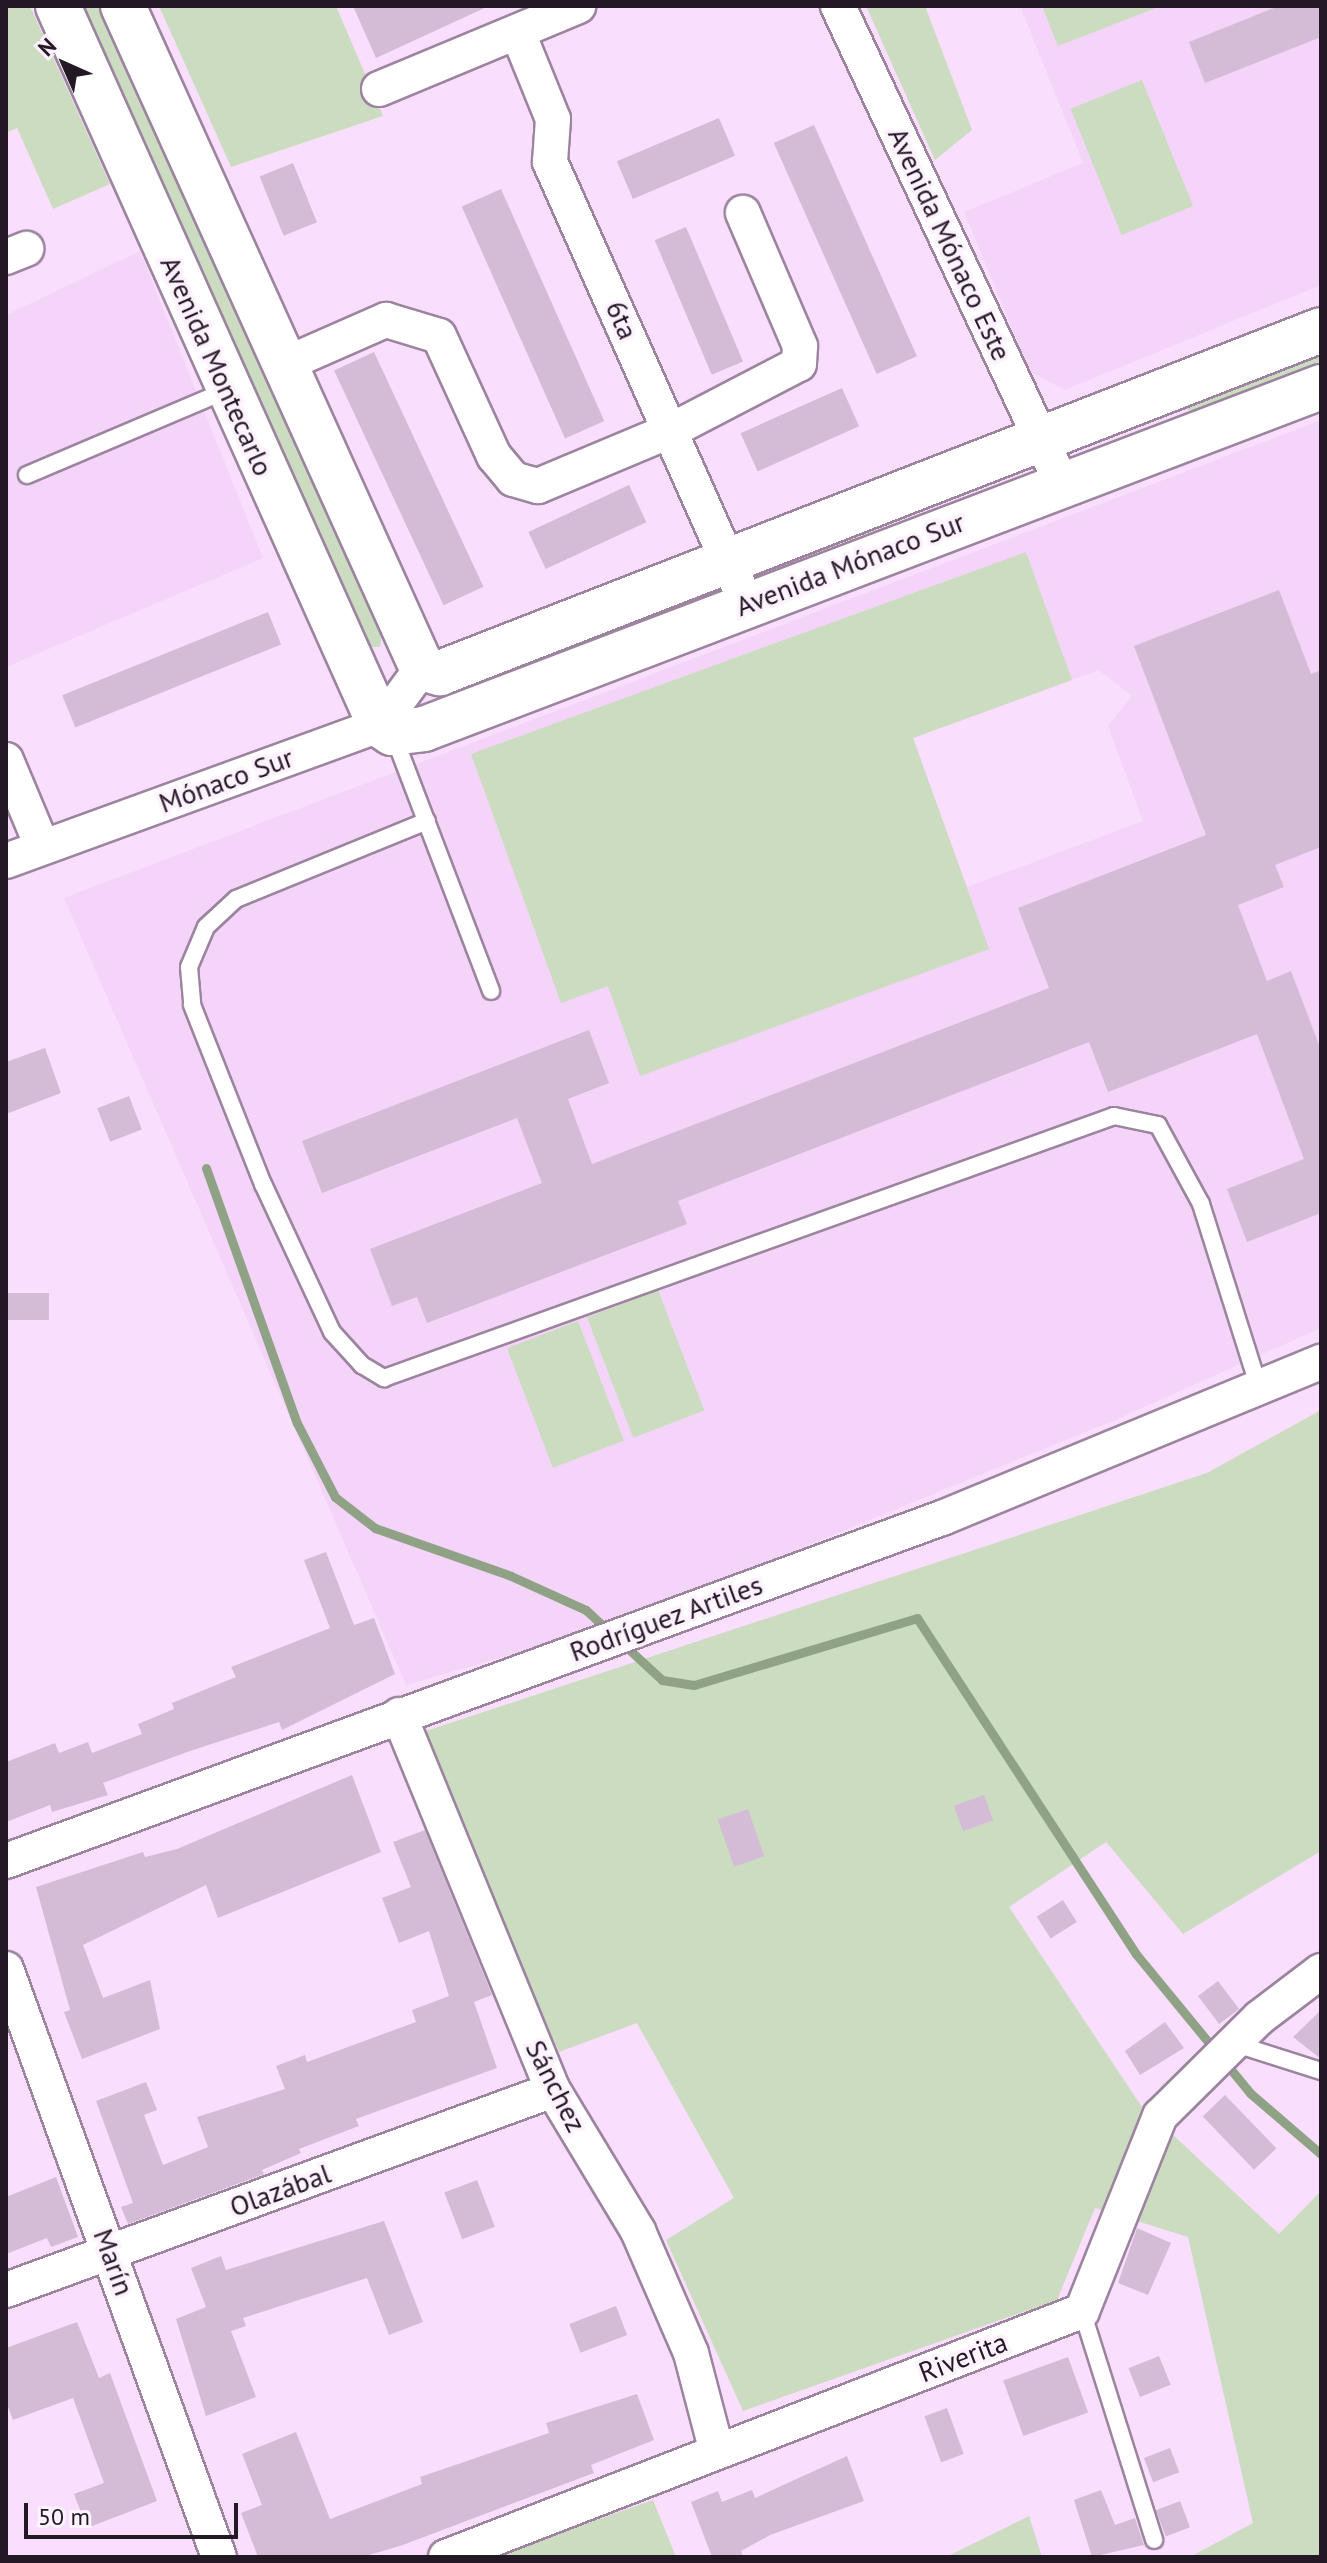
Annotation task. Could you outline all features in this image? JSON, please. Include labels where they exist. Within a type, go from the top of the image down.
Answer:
[{"type":"main road","name":"Avenida Montecarlo","points":[[58,6],[227,390],[386,729]]},
{"type":"main road","points":[[123,6],[281,366],[422,668]]},
{"type":"main road","name":"Avenida Mónaco Sur","points":[[422,668],[440,673],[1040,435],[1321,330]]},
{"type":"main road","name":"Avenida Mónaco Sur","points":[[386,729],[424,729],[1061,482],[1321,387]]},
{"type":"street","points":[[379,89],[578,6]]},
{"type":"street","name":"Avenida Mónaco Este","points":[[838,6],[1061,482]]},
{"type":"street","name":"6ta","points":[[518,33],[553,119],[550,162],[747,604]]},
{"type":"street","points":[[281,366],[386,320],[439,336],[494,456],[513,479],[538,486],[672,430],[799,364],[800,346],[743,213]]},
{"type":"street","points":[[386,729],[422,668]]},
{"type":"street","name":"Mónaco Sur","points":[[6,861],[386,729]]},
{"type":"street","points":[[6,760],[42,846]]},
{"type":"street","name":"Rodríguez Artiles","points":[[6,1861],[942,1518],[1321,1362]]},
{"type":"street","name":"Sánchez","points":[[399,1715],[553,2090],[638,2231],[691,2353],[717,2452]]},
{"type":"street","name":"Marín","points":[[6,1969],[219,2557]]},
{"type":"street","points":[[1082,2311],[1160,2116],[1233,2043],[1321,1971]]},
{"type":"street","name":"Olazábal","points":[[6,2290],[553,2090]]},
{"type":"street","name":"Riverita","points":[[446,2557],[1082,2311]]},
{"type":"lane","points":[[27,475],[227,390]]},
{"type":"lane","points":[[386,729],[427,821],[491,991]]},
{"type":"lane","points":[[427,821],[236,899],[206,927],[189,967],[192,1005],[263,1184],[332,1332],[362,1365],[384,1378],[1114,1116],[1158,1125],[1201,1204],[1259,1388]]},
{"type":"lane","points":[[1233,2043],[1321,2071]]},
{"type":"lane","points":[[1082,2311],[1154,2540]]},
{"type":"shaded area","points":[[1020,6],[1321,6],[1321,285],[1065,390],[1030,372],[964,212],[1083,163]]},
{"type":"shaded area","points":[[140,251],[263,558],[6,667],[6,315]]},
{"type":"shaded area","points":[[1321,420],[1321,1328],[1115,1420],[604,1628],[406,1685],[64,898]],"holes":[[[1099,670],[1132,696],[1108,726],[1143,821],[967,887],[913,738]]]},
{"type":"green space","points":[[6,6],[30,6],[110,184],[53,209],[17,128],[6,133]]},
{"type":"green space","points":[[82,6],[101,6],[382,634],[380,647],[366,647]]},
{"type":"green space","points":[[159,6],[336,6],[383,116],[231,167]]},
{"type":"green space","points":[[866,6],[925,6],[972,130],[935,160]]},
{"type":"green space","points":[[1042,6],[1161,6],[1058,46]]},
{"type":"green space","points":[[1142,80],[1193,206],[1122,235],[1071,109]]},
{"type":"green space","points":[[1321,348],[1321,367],[1196,413],[1183,408],[1188,399]]},
{"type":"green space","points":[[1026,552],[1072,680],[913,738],[989,949],[640,1076],[608,986],[561,1003],[471,754]]},
{"type":"green space","points":[[658,1290],[704,1410],[633,1438],[587,1317]]},
{"type":"green space","points":[[578,1321],[624,1440],[553,1468],[507,1348]]},
{"type":"green space","points":[[1321,1410],[1321,1851],[1183,1934],[1106,1842],[1009,1907],[1140,2104],[1279,2234],[1321,2191],[1321,2557],[1190,2557],[1253,2523],[1188,2237],[1095,2208],[1057,2300],[743,2411],[666,2240],[734,2198],[637,2023],[559,2052],[414,1735],[1207,1473]]},
{"type":"green space","points":[[653,2500],[676,2557],[491,2557]]},
{"type":"green space","points":[[1029,2516],[1042,2557],[946,2557]]},
{"type":"building","points":[[353,6],[489,6],[376,58]]},
{"type":"building","points":[[1279,6],[1321,6],[1321,37],[1205,83],[1189,42]]},
{"type":"building","points":[[719,118],[735,156],[633,199],[617,161]]},
{"type":"building","points":[[814,125],[917,356],[877,374],[774,143]]},
{"type":"building","points":[[293,163],[317,222],[284,236],[260,176]]},
{"type":"building","points":[[501,189],[604,421],[565,439],[462,206]]},
{"type":"building","points":[[686,227],[743,361],[712,375],[655,240]]},
{"type":"building","points":[[374,352],[483,587],[444,605],[334,371]]},
{"type":"building","points":[[842,388],[859,426],[758,472],[741,433]]},
{"type":"building","points":[[629,485],[646,522],[546,569],[528,532]]},
{"type":"building","points":[[1279,590],[1311,674],[1321,670],[1321,847],[1275,865],[1284,887],[1238,905],[1267,981],[1291,971],[1321,1050],[1321,1213],[1247,1242],[1227,1189],[1304,1159],[1257,1034],[1108,1092],[1089,1042],[678,1201],[687,1224],[427,1323],[417,1297],[392,1306],[370,1249],[542,1183],[517,1118],[322,1193],[302,1141],[589,1030],[609,1083],[568,1099],[592,1164],[1049,988],[1018,908],[1206,835],[1134,646]]},
{"type":"building","points":[[268,612],[281,644],[75,728],[62,695]]},
{"type":"building","points":[[45,1048],[61,1093],[6,1114],[6,1062]]},
{"type":"building","points":[[129,1096],[142,1130],[110,1142],[97,1108]]},
{"type":"building","points":[[6,1293],[49,1293],[49,1320],[6,1320]]},
{"type":"building","points":[[326,1552],[354,1625],[374,1618],[395,1674],[282,1730],[279,1722],[190,1751],[103,1783],[108,1795],[52,1812],[50,1805],[6,1822],[6,1762],[55,1743],[59,1753],[88,1742],[92,1753],[142,1734],[138,1724],[174,1709],[172,1703],[236,1677],[231,1667],[330,1628],[304,1560]]},
{"type":"building","points":[[352,1775],[381,1852],[218,1918],[206,1885],[83,1945],[103,1998],[150,1980],[160,2029],[82,2059],[64,2012],[70,2010],[36,1887],[143,1852],[145,1857],[177,1849]]},
{"type":"building","points":[[984,1795],[993,1820],[963,1831],[954,1806]]},
{"type":"building","points":[[748,1809],[764,1856],[734,1867],[718,1819]]},
{"type":"building","points":[[425,1830],[492,1995],[474,2002],[497,2068],[356,2119],[359,2126],[299,2149],[301,2153],[262,2170],[264,2174],[128,2224],[121,2207],[133,2203],[96,2101],[146,2082],[157,2110],[144,2115],[163,2165],[208,2147],[197,2117],[285,2089],[276,2066],[305,2055],[307,2062],[416,2022],[412,2010],[449,1996],[429,1931],[399,1943],[382,1898],[411,1887],[393,1842]]},
{"type":"building","points":[[1063,1900],[1077,1922],[1050,1938],[1037,1916]]},
{"type":"building","points":[[1218,1981],[1239,2009],[1219,2024],[1198,1996]]},
{"type":"building","points":[[1321,2010],[1321,2059],[1293,2037]]},
{"type":"building","points":[[1165,2022],[1184,2048],[1140,2075],[1125,2051]]},
{"type":"building","points":[[1225,2095],[1276,2148],[1254,2170],[1203,2117]]},
{"type":"building","points":[[56,2177],[78,2237],[51,2247],[47,2238],[6,2254],[6,2197]]},
{"type":"building","points":[[477,2180],[495,2227],[462,2239],[444,2193]]},
{"type":"building","points":[[384,2221],[423,2322],[389,2335],[367,2278],[243,2318],[246,2326],[231,2331],[256,2397],[206,2416],[176,2319],[206,2307],[191,2268],[221,2256],[226,2270]]},
{"type":"building","points":[[1137,2228],[1171,2243],[1148,2295],[1118,2283]]},
{"type":"building","points":[[616,2306],[627,2335],[580,2353],[569,2324]]},
{"type":"building","points":[[77,2322],[99,2378],[110,2373],[157,2501],[87,2528],[74,2494],[104,2483],[73,2398],[13,2420],[6,2402],[6,2348]]},
{"type":"building","points":[[1159,2356],[1171,2385],[1140,2397],[1128,2368]]},
{"type":"building","points":[[1068,2357],[1088,2412],[1023,2436],[1003,2381]]},
{"type":"building","points":[[637,2394],[654,2440],[591,2465],[594,2473],[400,2546],[362,2557],[258,2557],[241,2513],[262,2505],[242,2454],[296,2432],[330,2519],[422,2484],[420,2477],[549,2433],[546,2423]]},
{"type":"building","points":[[947,2408],[964,2454],[941,2462],[924,2416]]},
{"type":"building","points":[[1170,2448],[1179,2472],[1153,2482],[1144,2458]]},
{"type":"building","points":[[847,2456],[864,2501],[770,2535],[741,2551],[743,2557],[712,2557],[691,2502],[718,2491],[722,2502],[752,2490],[755,2498]]},
{"type":"building","points":[[1101,2490],[1115,2525],[1135,2518],[1144,2545],[1092,2557],[1074,2500]]},
{"type":"building","points":[[1180,2501],[1190,2527],[1166,2536],[1156,2510]]},
{"type":"waterway","points":[[206,1168],[297,1423],[335,1497],[375,1528],[511,1576],[586,1610],[610,1632]]},
{"type":"waterway","points":[[621,1642],[662,1680],[694,1685],[917,1618],[1136,1954],[1250,2093],[1321,2154]]}]
